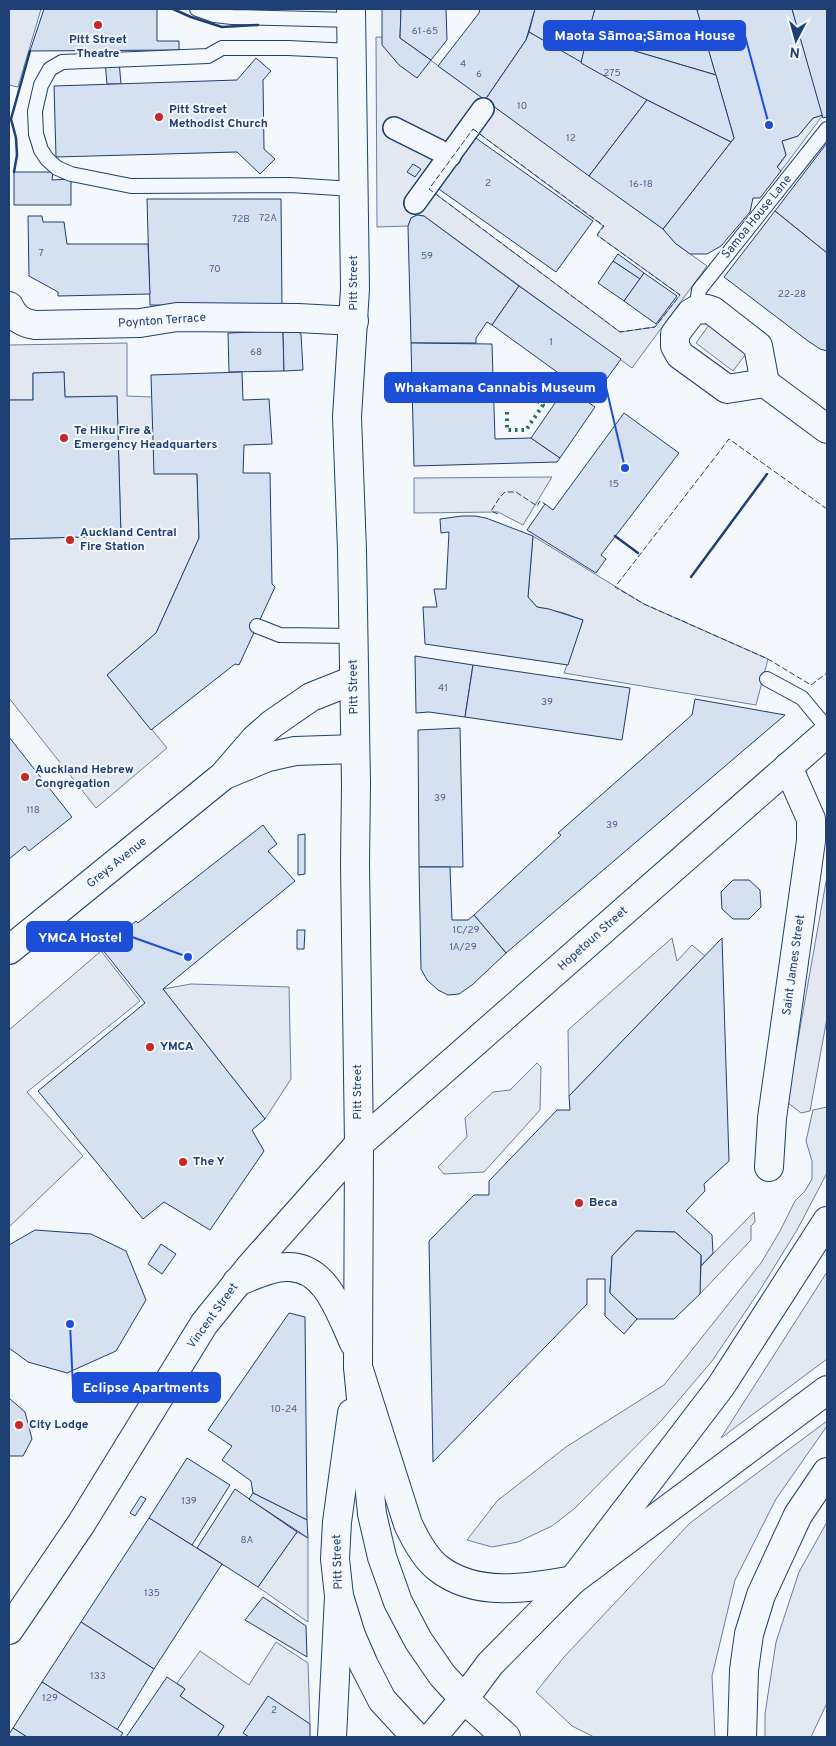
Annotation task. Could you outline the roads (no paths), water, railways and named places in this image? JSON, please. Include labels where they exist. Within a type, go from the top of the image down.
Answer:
[{"type":"main road","name":"Pitt Street","points":[[351,14],[354,321],[347,418],[355,749],[358,1359],[372,1514],[382,1558],[398,1602],[418,1640],[442,1675],[464,1699],[506,1737]]},
{"type":"main road","name":"Poynton Terrace","points":[[9,306],[17,318],[25,323],[35,325],[140,323],[177,318],[292,318],[354,321]]},
{"type":"main road","points":[[765,383],[758,346],[712,311],[707,309],[696,310],[690,313],[675,334],[675,346],[680,355],[727,389],[765,383],[823,418]]},
{"type":"main road","name":"Greys Avenue","points":[[9,950],[223,776],[255,739],[292,709],[311,697],[354,680]]},
{"type":"main road","name":"Hopetoun Street","points":[[358,1144],[827,734]]},
{"type":"main road","name":"Greys Avenue","points":[[223,776],[268,757],[295,751],[355,749]]},
{"type":"main road","name":"Saint James Street","points":[[770,1167],[772,1118],[811,841],[811,819],[788,767]]},
{"type":"main road","name":"Vincent Street","points":[[9,1630],[90,1508],[204,1324],[237,1282],[358,1144]]},
{"type":"main road","points":[[432,1737],[490,1664],[573,1580],[721,1386],[827,1220]]},
{"type":"main road","points":[[237,1282],[280,1268],[291,1267],[306,1269],[318,1278],[331,1294],[358,1359],[408,1524],[416,1540],[438,1568],[461,1581],[481,1587],[537,1587],[573,1580],[827,1390]]},
{"type":"main road","name":"Pitt Street","points":[[358,1359],[337,1522],[335,1559],[339,1596],[351,1635],[364,1666],[382,1700],[416,1737]]},
{"type":"main road","points":[[742,1737],[744,1670],[749,1634],[761,1595],[798,1515],[827,1472]]},
{"type":"main road","points":[[332,1737],[339,1596]]},
{"type":"street","points":[[415,203],[483,110]]},
{"type":"street","points":[[394,128],[450,156]]},
{"type":"lane","points":[[197,9],[214,15],[232,17],[351,14]]},
{"type":"lane","points":[[352,52],[288,48],[222,48],[208,56],[62,62],[50,69],[41,85],[35,111],[36,134],[41,150],[57,168],[71,174],[131,186],[290,185],[353,189]]},
{"type":"lane","name":"Samoa House Lane","points":[[696,310],[699,290],[827,129]]},
{"type":"lane","points":[[257,626],[286,636],[353,636]]},
{"type":"lane","points":[[767,679],[802,698],[827,728]]},
{"type":"place","name":"Pitt Street Theatre","points":[[98,25]]},
{"type":"place","name":"Pitt Street Methodist Church","points":[[159,117]]},
{"type":"place","name":"Maota Sāmoa;Sāmoa House","points":[[769,125]]},
{"type":"place","name":"Te Hiku Fire & Emergency Headquarters","points":[[64,438]]},
{"type":"place","name":"Whakamana Cannabis Museum","points":[[625,468]]},
{"type":"place","name":"Auckland Central Fire Station","points":[[70,540]]},
{"type":"place","name":"Auckland Hebrew Congregation","points":[[25,777]]},
{"type":"place","name":"YMCA Hostel","points":[[188,957]]},
{"type":"place","name":"YMCA","points":[[150,1047]]},
{"type":"place","name":"The Y","points":[[183,1162]]},
{"type":"place","name":"Beca","points":[[579,1203]]},
{"type":"place","name":"Eclipse Apartments","points":[[70,1324]]},
{"type":"place","name":"City Lodge","points":[[19,1425]]}]
